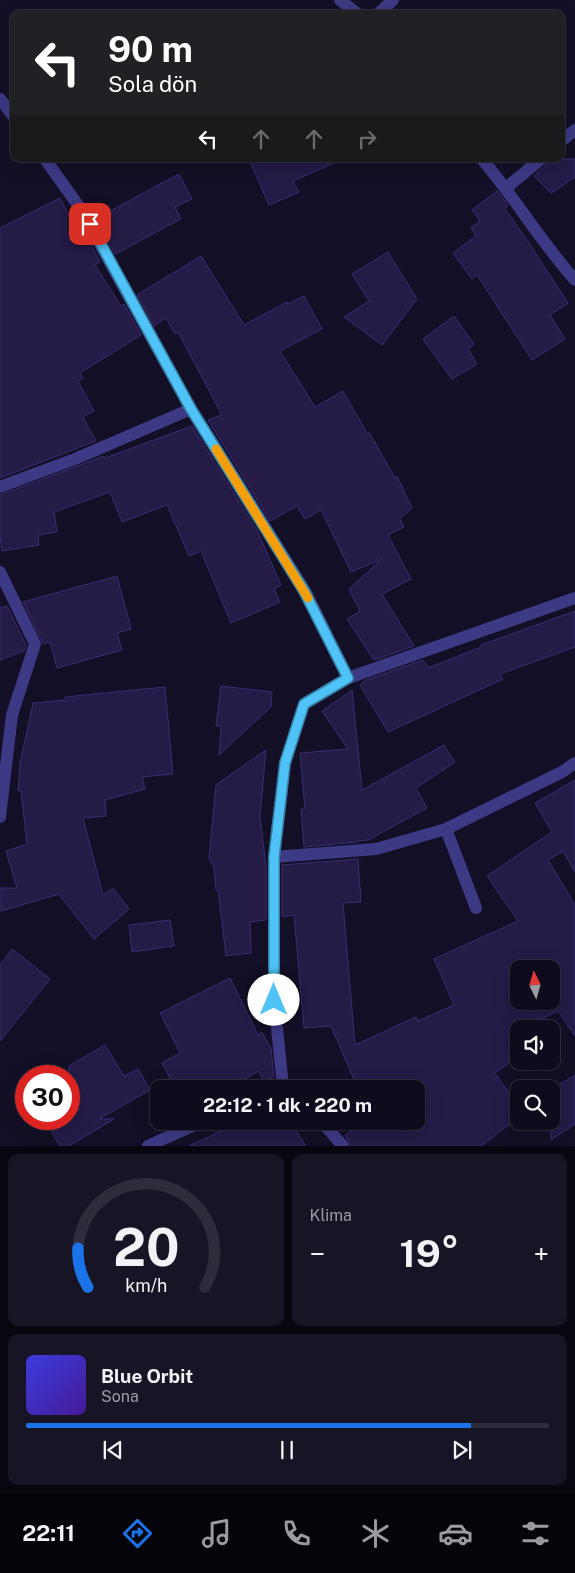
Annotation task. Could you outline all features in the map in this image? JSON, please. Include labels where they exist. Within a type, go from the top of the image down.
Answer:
[{"type":"street","points":[[340,0],[353,10]]},
{"type":"street","points":[[382,10],[393,0]]},
{"type":"street","points":[[0,99],[10,112]]},
{"type":"street","points":[[565,138],[575,130]]},
{"type":"street","points":[[47,162],[80,208],[191,409],[304,591],[348,678]]},
{"type":"street","points":[[485,162],[506,187],[532,226],[575,280]]},
{"type":"street","points":[[506,187],[536,162]]},
{"type":"street","points":[[0,487],[76,459],[191,409]]},
{"type":"street","points":[[0,572],[36,644],[6,716],[0,817]]},
{"type":"street","points":[[281,1080],[274,1000],[274,857],[285,763],[304,704],[348,678],[575,598]]},
{"type":"street","points":[[274,857],[376,849],[446,829],[562,772],[575,763]]},
{"type":"street","points":[[446,829],[476,908]]},
{"type":"street","points":[[148,1146],[183,1130]]},
{"type":"street","points":[[329,1130],[343,1146]]},
{"type":"building","points":[[565,159],[575,159],[575,177],[551,193],[534,176],[548,162],[565,162]]},
{"type":"building","points":[[250,162],[336,162],[293,181],[299,192],[269,205]]},
{"type":"building","points":[[179,174],[192,199],[175,207],[181,219],[115,254],[95,219]]},
{"type":"building","points":[[497,191],[508,205],[505,209],[568,303],[550,315],[565,339],[532,360],[477,275],[472,279],[453,253],[476,236],[471,228],[480,221],[472,210]]},
{"type":"building","points":[[60,198],[76,229],[81,226],[100,262],[95,265],[121,306],[124,304],[141,335],[80,373],[83,378],[78,381],[94,411],[83,417],[96,441],[0,478],[0,228]]},
{"type":"building","points":[[388,252],[417,299],[382,345],[344,317],[369,301],[352,274]]},
{"type":"building","points":[[201,256],[244,325],[287,302],[288,304],[304,296],[322,329],[280,351],[315,407],[343,391],[395,478],[397,476],[412,508],[400,519],[404,527],[388,535],[411,579],[382,594],[414,646],[374,660],[347,619],[360,611],[349,589],[382,559],[351,572],[321,510],[305,519],[297,506],[270,521],[208,420],[222,415],[178,332],[175,334],[166,318],[154,326],[137,295]]},
{"type":"building","points":[[454,316],[474,344],[468,349],[477,364],[452,379],[423,339]]},
{"type":"building","points":[[192,426],[257,530],[281,585],[274,589],[280,602],[231,623],[201,551],[189,556],[167,505],[122,522],[110,492],[54,512],[57,532],[38,535],[39,545],[2,551],[0,495],[104,456],[105,458]]},
{"type":"building","points":[[117,576],[131,629],[117,633],[122,650],[57,668],[50,642],[43,644],[23,602]]},
{"type":"building","points":[[7,606],[26,645],[24,651],[0,660],[0,608]]},
{"type":"building","points":[[575,611],[575,647],[500,674],[503,679],[388,732],[360,685],[366,680],[423,660],[428,668],[481,647],[481,645]]},
{"type":"building","points":[[221,686],[272,692],[271,707],[219,755],[221,726],[216,726]]},
{"type":"building","points":[[165,687],[173,774],[142,777],[145,789],[105,800],[106,816],[83,818],[103,895],[113,888],[129,909],[94,939],[59,894],[1,911],[1,888],[17,888],[6,851],[27,844],[21,791],[18,791],[20,763],[33,703],[66,700],[65,697]]},
{"type":"building","points":[[352,690],[362,790],[444,745],[455,762],[416,788],[427,808],[368,840],[304,847],[301,809],[305,809],[300,753],[348,749],[322,711]]},
{"type":"building","points":[[266,750],[260,817],[266,866],[266,920],[250,922],[251,953],[226,956],[218,890],[216,890],[214,868],[209,858],[216,785]]},
{"type":"building","points":[[575,780],[575,872],[563,851],[548,860],[575,905],[575,1036],[558,1011],[538,1020],[510,1020],[510,1062],[495,1073],[510,1094],[510,1124],[481,1146],[351,1146],[345,1135],[353,1130],[425,1130],[425,1080],[354,1080],[331,1026],[304,1028],[294,915],[282,917],[282,865],[358,859],[361,902],[343,903],[355,1045],[416,1017],[418,1021],[454,1005],[434,959],[518,921],[487,876],[552,832],[535,803]]},
{"type":"building","points":[[170,920],[174,946],[132,952],[129,925]]},
{"type":"building","points":[[12,949],[50,979],[0,1041],[0,965]]},
{"type":"building","points":[[230,978],[258,1035],[262,1032],[271,1049],[274,1077],[263,1080],[259,1071],[243,1080],[171,1080],[162,1063],[180,1053],[160,1013]]},
{"type":"building","points":[[105,1045],[124,1076],[138,1069],[150,1090],[99,1119],[114,1119],[69,1146],[60,1146],[51,1130],[80,1130],[80,1065],[71,1065]]},
{"type":"building","points":[[575,1075],[575,1124],[551,1140],[551,1130],[560,1130],[560,1084]]},
{"type":"building","points":[[223,1130],[295,1130],[306,1146],[189,1146]]},
{"type":"slow traffic","points":[[216,449],[308,598]]},
{"type":"route","points":[[90,224],[191,409],[304,591],[348,678],[304,704],[285,763],[274,857],[274,1000]]}]
